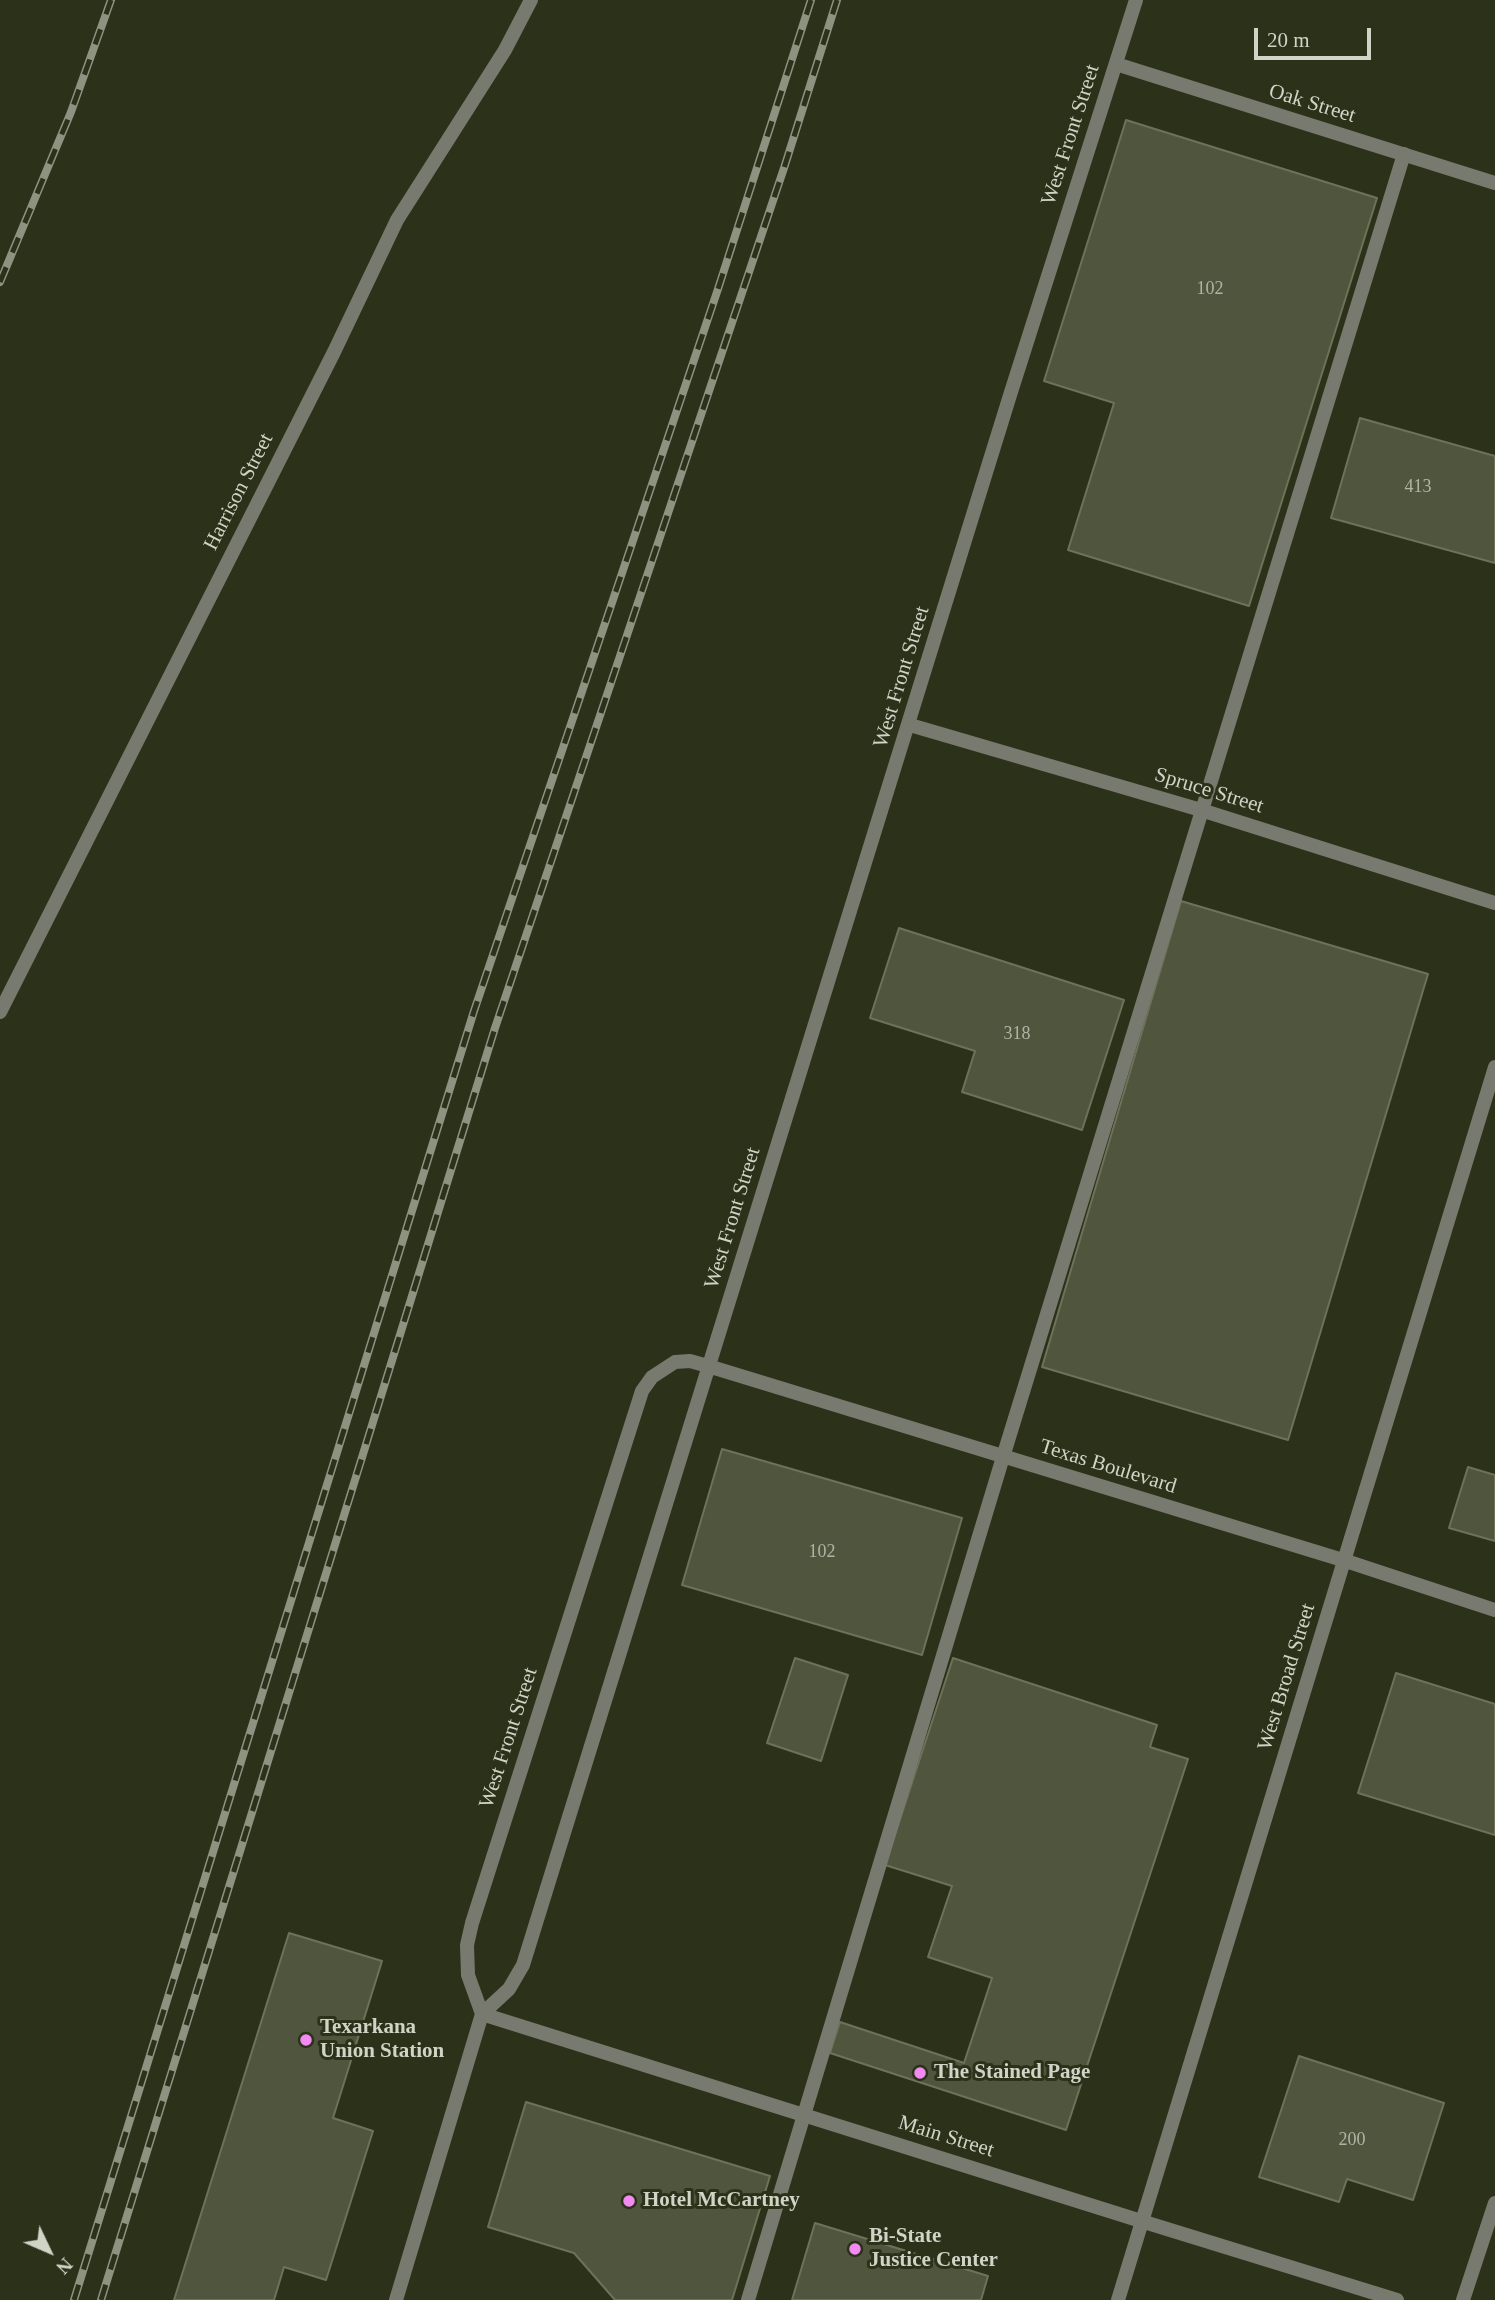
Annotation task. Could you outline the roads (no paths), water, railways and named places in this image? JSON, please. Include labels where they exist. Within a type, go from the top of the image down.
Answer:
[{"type":"street","name":"Harrison Street","points":[[0,1012],[334,352],[397,220],[505,50],[531,0]]},
{"type":"street","name":"West Front Street","points":[[708,1366],[690,1361],[676,1362],[652,1377],[642,1391],[472,1923],[467,1945],[468,1975],[482,2014],[509,1989],[523,1965],[1011,393],[1136,0]]},
{"type":"street","name":"Oak Street","points":[[1116,64],[1495,183]]},
{"type":"street","points":[[748,2300],[1003,1457],[1404,154]]},
{"type":"street","name":"Spruce Street","points":[[910,725],[1201,810],[1495,904]]},
{"type":"street","name":"West Broad Street","points":[[1118,2300],[1495,1067]]},
{"type":"street","name":"Texas Boulevard","points":[[708,1366],[1346,1561],[1495,1610]]},
{"type":"street","points":[[396,2300],[482,2014]]},
{"type":"street","name":"Main Street","points":[[482,2014],[1397,2300]]},
{"type":"street","points":[[1463,2300],[1495,2203]]},
{"type":"railway","points":[[0,282],[71,112],[111,0]]},
{"type":"railway","points":[[74,2300],[474,1011],[718,289],[811,0]]},
{"type":"railway","points":[[101,2300],[495,1028],[785,165],[837,0]]},
{"type":"place","name":"Texarkana Union Station","points":[[306,2040]]},
{"type":"place","name":"The Stained Page","points":[[920,2073]]},
{"type":"place","name":"Hotel McCartney","points":[[629,2201]]},
{"type":"place","name":"Bi-State Justice Center","points":[[855,2249]]}]
